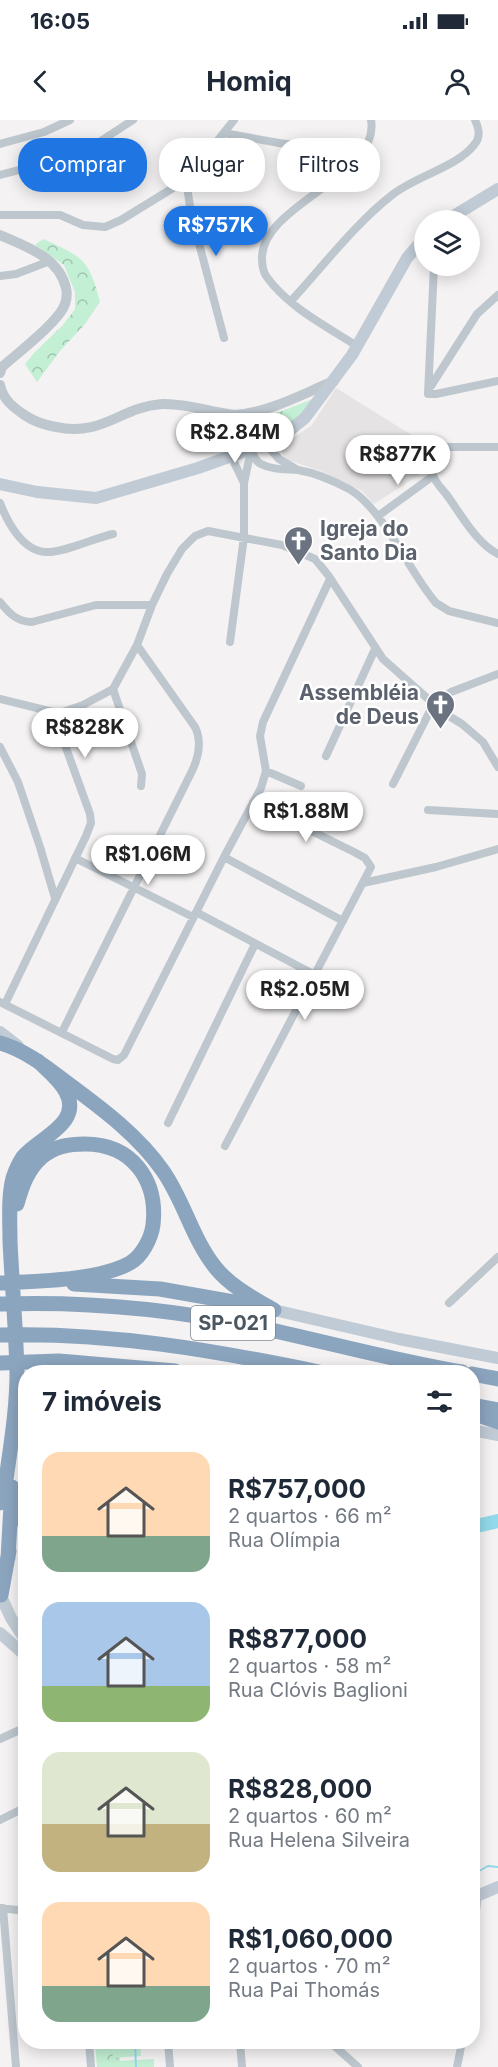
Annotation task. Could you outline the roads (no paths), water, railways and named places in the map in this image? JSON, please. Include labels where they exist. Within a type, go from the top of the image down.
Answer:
[{"type":"highway","points":[[0,1043],[38,1061],[105,1111],[150,1154],[164,1172],[215,1268],[242,1292],[273,1310]]},
{"type":"highway","points":[[8,1558],[17,1373],[10,1233],[12,1186],[22,1158],[56,1131],[68,1115],[66,1091],[38,1061]]},
{"type":"highway","points":[[10,1233],[23,1184],[31,1169],[55,1148],[74,1144],[99,1144],[113,1148],[132,1160],[149,1183],[154,1209],[152,1231],[146,1246],[132,1262],[112,1272],[91,1276],[23,1282]]},
{"type":"highway","points":[[0,1282],[160,1289],[273,1310]]},
{"type":"highway","name":"SP-021","points":[[0,1305],[30,1303],[93,1305],[172,1312],[251,1326],[430,1365]]},
{"type":"highway","name":"SP-021","points":[[0,1335],[36,1334],[144,1341],[282,1365]]},
{"type":"highway","points":[[0,1362],[59,1361],[102,1365]]},
{"type":"highway","points":[[480,1376],[498,1379]]},
{"type":"highway","points":[[480,1407],[498,1410]]},
{"type":"highway","points":[[0,1503],[4,1495],[16,1412]]},
{"type":"highway","points":[[480,1416],[498,1422]]},
{"type":"highway","points":[[0,1596],[18,1516]]},
{"type":"main road","points":[[463,210],[498,189]]},
{"type":"main road","points":[[0,484],[37,492],[96,498],[198,468],[252,449],[290,430],[305,418],[334,380],[357,346],[407,258],[414,250]]},
{"type":"main road","points":[[0,1032],[38,1061]]},
{"type":"main road","points":[[273,1310],[399,1339],[498,1358]]},
{"type":"main road","points":[[480,1432],[498,1435]]},
{"type":"main road","points":[[0,1596],[18,1629]]},
{"type":"main road","points":[[0,1633],[18,1649]]},
{"type":"main road","points":[[480,1894],[498,1887]]},
{"type":"street","points":[[0,144],[44,132],[70,120]]},
{"type":"street","points":[[0,175],[74,156],[133,120]]},
{"type":"street","points":[[220,138],[234,120]]},
{"type":"street","points":[[369,138],[372,129],[371,120]]},
{"type":"street","points":[[291,301],[367,218],[392,195],[412,181],[465,154],[476,143],[479,136],[475,120]]},
{"type":"street","points":[[224,133],[277,143]]},
{"type":"street","points":[[0,215],[60,215],[83,225],[105,227],[122,220],[167,192]]},
{"type":"street","points":[[188,192],[191,213],[224,338]]},
{"type":"street","points":[[316,192],[276,224],[265,241],[262,265],[265,274],[291,301],[357,346]]},
{"type":"street","points":[[0,235],[36,251],[50,261],[59,271],[68,297],[59,315],[2,367],[0,373]]},
{"type":"street","points":[[0,276],[16,274],[50,261]]},
{"type":"street","points":[[429,391],[434,276]]},
{"type":"street","points":[[429,391],[464,331],[477,314],[497,296]]},
{"type":"street","points":[[0,385],[7,401],[30,419],[79,430],[97,427],[133,411],[161,404],[234,415],[246,414],[261,411],[334,380]]},
{"type":"street","points":[[429,391],[436,394],[498,381]]},
{"type":"street","points":[[265,443],[279,459],[300,470],[329,479],[365,501],[378,516],[436,603],[449,610],[498,623]]},
{"type":"street","points":[[498,447],[440,447],[431,454],[433,476],[481,540],[490,550],[498,554]]},
{"type":"street","points":[[252,449],[255,459],[260,464],[270,468],[300,470]]},
{"type":"street","points":[[230,642],[244,537],[244,483],[252,449]]},
{"type":"street","points":[[231,456],[244,483]]},
{"type":"street","points":[[378,516],[433,476]]},
{"type":"street","points":[[0,503],[17,535],[32,548],[45,552],[113,534]]},
{"type":"street","points":[[0,699],[53,712],[63,712],[83,705],[113,689],[137,645],[167,574],[182,549],[195,536],[208,531],[282,545],[305,554],[321,565],[383,659],[483,742],[498,767]]},
{"type":"street","points":[[53,712],[90,814],[91,823],[2,1003],[113,1059],[121,1058],[129,1047],[194,914],[261,788],[266,771],[260,736],[263,722],[330,579]]},
{"type":"street","points":[[0,602],[10,614],[23,622],[32,622],[96,605],[152,605]]},
{"type":"street","points":[[62,1032],[196,762],[199,734],[188,715],[137,645]]},
{"type":"street","points":[[326,756],[375,649]]},
{"type":"street","points":[[364,670],[383,659]]},
{"type":"street","points":[[393,784],[434,703],[451,692],[498,674]]},
{"type":"street","points":[[113,689],[142,774],[141,786]]},
{"type":"street","points":[[0,747],[21,789],[55,898]]},
{"type":"street","points":[[266,771],[301,786]]},
{"type":"street","points":[[225,1146],[371,867],[365,858],[253,802]]},
{"type":"street","points":[[428,810],[498,814]]},
{"type":"street","points":[[363,883],[436,867],[498,849]]},
{"type":"street","points":[[224,856],[343,921]]},
{"type":"street","points":[[75,858],[194,914],[315,975]]},
{"type":"street","points":[[168,1123],[255,944]]},
{"type":"street","points":[[449,1303],[498,1257]]},
{"type":"street","points":[[0,1739],[18,1731]]},
{"type":"street","points":[[0,1820],[18,1811]]},
{"type":"street","points":[[16,2067],[4,1978],[1,1908],[18,1910]]},
{"type":"street","points":[[89,2049],[90,2067]]},
{"type":"street","points":[[169,2049],[170,2067]]},
{"type":"street","points":[[241,2049],[242,2064],[248,2067]]},
{"type":"street","points":[[338,2049],[358,2067]]},
{"type":"street","points":[[457,2067],[461,2049]]},
{"type":"waterway","points":[[480,1525],[498,1521]]},
{"type":"waterway","points":[[480,1870],[488,1866],[498,1867]]},
{"type":"waterway","points":[[135,2049],[136,2067]]},
{"type":"place","name":"Igreja do Santo Dia","points":[[299,566]]},
{"type":"place","name":"Assembléia de Deus","points":[[440,730]]}]
